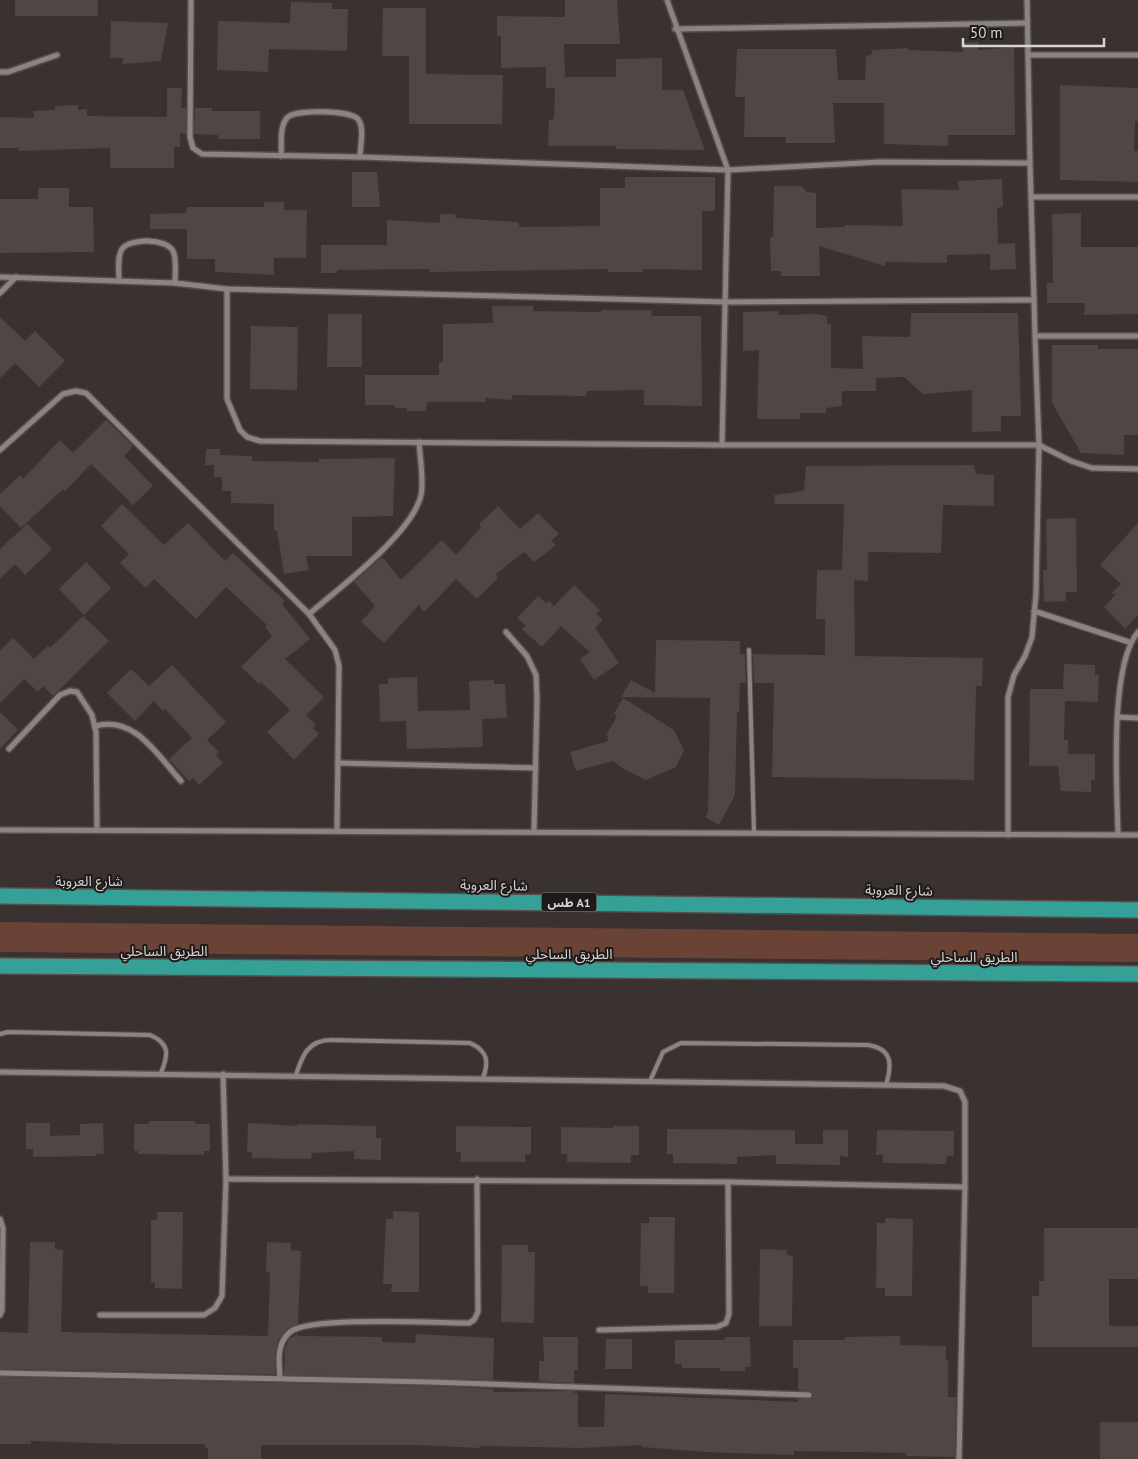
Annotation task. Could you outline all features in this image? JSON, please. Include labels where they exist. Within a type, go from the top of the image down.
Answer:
[{"type":"highway","name":"شارع العروبة","points":[[0,896],[1138,910]]},
{"type":"highway","name":"الطريق الساحلي","points":[[0,966],[1138,974]]},
{"type":"street","points":[[191,0],[190,137],[193,148],[202,154],[360,157],[728,170],[880,162],[1030,163]]},
{"type":"street","points":[[667,0],[675,28],[728,170],[722,445]]},
{"type":"street","points":[[1008,835],[1008,697],[1014,675],[1025,656],[1032,637],[1039,444],[1027,0]]},
{"type":"street","points":[[675,28],[1027,23]]},
{"type":"street","points":[[0,72],[8,72],[56,55]]},
{"type":"street","points":[[1029,55],[1138,55]]},
{"type":"street","points":[[281,156],[282,125],[288,116],[298,112],[347,113],[357,118],[361,125],[360,157]]},
{"type":"street","points":[[1032,197],[1138,198]]},
{"type":"street","points":[[119,281],[120,255],[124,247],[132,243],[161,243],[169,246],[174,254],[175,283]]},
{"type":"street","points":[[0,277],[175,283],[227,290],[726,302],[1034,300]]},
{"type":"street","points":[[0,293],[16,277]]},
{"type":"street","points":[[227,290],[227,399],[240,430],[247,437],[260,441],[722,445],[1039,444],[1071,461],[1092,468],[1138,469]]},
{"type":"street","points":[[1035,336],[1138,336]]},
{"type":"street","points":[[0,450],[63,394],[76,390],[86,393],[309,614],[335,650],[339,666],[337,831]]},
{"type":"street","points":[[309,614],[389,544],[411,517],[421,495],[419,442]]},
{"type":"street","points":[[1034,612],[1129,642]]},
{"type":"street","points":[[506,632],[527,656],[536,675],[534,832]]},
{"type":"street","points":[[1118,834],[1117,717],[1129,642],[1138,632]]},
{"type":"street","points":[[8,749],[60,695],[70,691],[77,692],[92,715],[95,726],[98,749],[97,830]]},
{"type":"street","points":[[1117,717],[1138,718]]},
{"type":"street","points":[[95,726],[114,724],[135,731],[181,781]]},
{"type":"street","points":[[339,763],[536,768]]},
{"type":"street","points":[[0,830],[1138,835]]},
{"type":"street","points":[[0,1072],[944,1086],[960,1092],[965,1102],[965,1187],[959,1459]]},
{"type":"street","points":[[100,1315],[204,1315],[215,1308],[222,1296],[224,1282],[226,1179],[223,1074]]},
{"type":"street","points":[[226,1179],[728,1182],[965,1187]]},
{"type":"street","points":[[280,1378],[278,1354],[282,1341],[291,1331],[302,1326],[357,1323],[469,1323],[474,1320],[478,1312],[477,1180]]},
{"type":"street","points":[[599,1330],[717,1327],[726,1323],[729,1314],[728,1182]]},
{"type":"street","points":[[0,1219],[3,1228],[2,1310],[0,1315]]},
{"type":"street","points":[[0,1373],[649,1388],[809,1395]]},
{"type":"lane","points":[[749,650],[754,833]]},
{"type":"lane","points":[[0,1034],[8,1032],[150,1035],[160,1041],[168,1056],[162,1073]]},
{"type":"lane","points":[[296,1075],[303,1053],[308,1048],[319,1041],[331,1040],[470,1043],[480,1049],[487,1059],[488,1065],[483,1078]]},
{"type":"lane","points":[[650,1082],[663,1052],[681,1043],[868,1045],[883,1051],[890,1061],[891,1067],[886,1085]]},
{"type":"shaded area","points":[[0,922],[1138,934],[1138,962],[0,952]]},
{"type":"building","points":[[15,0],[98,0],[98,16],[15,16]]},
{"type":"building","points":[[565,0],[617,0],[620,44],[564,44],[565,77],[616,77],[616,59],[662,58],[662,90],[683,90],[705,150],[616,149],[616,146],[548,146],[549,120],[554,119],[555,88],[546,88],[546,67],[501,68],[501,36],[497,36],[497,16],[565,17]]},
{"type":"building","points":[[291,2],[332,3],[332,9],[348,9],[347,51],[269,49],[268,72],[217,70],[218,21],[290,23]]},
{"type":"building","points":[[383,8],[426,8],[426,74],[503,75],[502,124],[409,124],[409,56],[382,56]]},
{"type":"building","points":[[111,21],[168,23],[161,61],[122,64],[123,58],[110,58]]},
{"type":"building","points":[[978,42],[978,50],[1014,47],[1015,135],[948,135],[948,146],[884,144],[884,103],[833,103],[835,143],[786,143],[786,137],[744,137],[745,97],[735,97],[737,49],[836,49],[838,80],[865,80],[866,57],[872,54],[872,50],[908,48],[908,50],[963,52],[963,43]]},
{"type":"building","points":[[1060,85],[1138,88],[1138,121],[1135,121],[1134,151],[1138,151],[1138,182],[1060,180]]},
{"type":"building","points":[[167,88],[182,88],[181,108],[186,108],[186,134],[180,133],[180,147],[174,147],[174,168],[110,168],[110,148],[19,151],[18,148],[0,148],[0,117],[34,118],[33,111],[55,110],[55,106],[78,105],[78,110],[87,109],[87,116],[167,117]]},
{"type":"building","points":[[195,108],[212,108],[212,111],[260,111],[260,139],[218,139],[218,135],[194,134]]},
{"type":"building","points":[[352,172],[377,172],[380,207],[352,207]]},
{"type":"building","points":[[625,177],[715,177],[715,211],[702,211],[702,270],[643,269],[643,272],[608,272],[608,269],[430,272],[430,269],[337,270],[337,273],[321,273],[321,245],[387,245],[387,220],[440,223],[440,214],[455,214],[456,218],[518,222],[520,227],[600,226],[600,188],[625,188]]},
{"type":"building","points":[[1002,179],[1003,207],[997,208],[998,244],[1015,243],[1016,269],[990,270],[990,254],[947,255],[947,263],[885,262],[885,266],[819,246],[820,276],[781,276],[781,271],[771,271],[770,237],[773,237],[774,186],[801,186],[807,192],[816,193],[816,228],[845,227],[845,225],[903,226],[901,189],[959,190],[958,181]]},
{"type":"building","points":[[38,188],[69,188],[69,207],[93,207],[94,252],[0,253],[0,199],[38,199]]},
{"type":"building","points":[[264,202],[284,202],[284,210],[307,210],[306,258],[274,258],[274,275],[215,272],[215,259],[187,259],[187,229],[150,229],[150,214],[186,213],[187,207],[264,207]]},
{"type":"building","points":[[1081,213],[1081,247],[1138,247],[1138,314],[1084,315],[1085,303],[1047,303],[1047,283],[1053,283],[1052,214]]},
{"type":"building","points":[[492,306],[533,306],[533,311],[601,312],[601,310],[652,310],[651,316],[701,316],[702,406],[644,405],[644,390],[587,391],[586,396],[512,395],[512,400],[485,398],[485,402],[427,402],[426,411],[407,411],[407,408],[395,408],[395,405],[365,405],[365,375],[439,375],[439,362],[443,362],[443,324],[493,323]]},
{"type":"building","points":[[778,311],[778,315],[817,314],[827,316],[827,323],[831,324],[831,368],[863,369],[862,336],[910,337],[911,313],[1018,313],[1021,416],[1001,416],[1001,431],[972,432],[972,390],[923,394],[904,377],[876,378],[876,391],[842,391],[842,406],[826,408],[826,413],[800,413],[800,419],[757,419],[759,350],[743,351],[743,312]]},
{"type":"building","points":[[328,314],[362,314],[362,367],[327,367]]},
{"type":"building","points":[[0,317],[25,341],[35,331],[65,361],[39,387],[15,363],[0,378]]},
{"type":"building","points":[[251,326],[298,327],[297,390],[250,389]]},
{"type":"building","points":[[1052,345],[1098,345],[1098,349],[1138,349],[1138,435],[1124,435],[1124,455],[1081,453],[1052,403]]},
{"type":"building","points":[[106,420],[133,446],[124,456],[153,486],[133,505],[91,464],[65,491],[63,489],[21,528],[0,506],[0,494],[20,475],[23,479],[60,440],[73,453]]},
{"type":"building","points":[[206,449],[220,449],[220,455],[252,456],[252,461],[319,462],[319,459],[395,458],[393,516],[352,517],[352,556],[306,556],[309,570],[284,574],[277,531],[274,531],[274,504],[231,503],[231,491],[222,491],[222,477],[214,477],[214,465],[205,465]]},
{"type":"building","points":[[974,465],[976,474],[994,475],[994,506],[943,505],[941,553],[868,552],[868,581],[854,580],[855,656],[983,658],[982,686],[976,686],[974,780],[772,777],[774,683],[754,683],[753,654],[825,655],[825,619],[816,619],[817,570],[842,570],[844,504],[775,504],[774,495],[804,491],[806,466]]},
{"type":"building","points":[[122,504],[164,545],[188,523],[225,561],[233,553],[285,601],[282,604],[310,639],[285,659],[324,697],[306,715],[316,725],[313,728],[319,734],[294,760],[267,732],[290,710],[261,682],[259,684],[241,667],[272,636],[265,627],[267,625],[226,587],[196,619],[154,579],[146,588],[120,563],[129,554],[101,526]]},
{"type":"building","points":[[498,506],[520,529],[538,513],[559,534],[551,541],[556,545],[534,562],[524,552],[496,574],[498,578],[477,599],[456,579],[424,612],[419,605],[384,643],[361,622],[375,606],[354,582],[382,557],[401,580],[442,540],[456,555],[481,527],[479,524]]},
{"type":"building","points":[[1076,518],[1077,592],[1066,592],[1066,601],[1044,602],[1043,570],[1047,570],[1046,519]]},
{"type":"building","points":[[1138,523],[1138,615],[1125,629],[1104,607],[1116,594],[1111,594],[1121,584],[1100,565]]},
{"type":"building","points":[[27,524],[52,549],[25,575],[15,564],[0,579],[0,549]]},
{"type":"building","points":[[86,562],[111,588],[84,615],[59,589]]},
{"type":"building","points":[[574,585],[600,610],[596,614],[603,620],[595,628],[619,663],[594,680],[580,659],[590,652],[561,626],[542,647],[522,629],[526,626],[517,618],[538,596],[546,603],[549,601],[554,606]]},
{"type":"building","points":[[83,616],[109,641],[53,696],[43,686],[38,692],[24,679],[0,703],[0,651],[13,638],[34,659],[48,646],[50,648]]},
{"type":"building","points":[[656,640],[740,641],[740,654],[745,654],[746,683],[740,683],[739,712],[737,712],[735,795],[719,825],[705,817],[708,812],[710,698],[621,697],[631,680],[655,693]]},
{"type":"building","points":[[1064,664],[1095,665],[1095,675],[1099,675],[1098,702],[1065,701],[1064,740],[1068,740],[1068,754],[1095,754],[1095,780],[1091,780],[1091,792],[1061,791],[1058,766],[1029,766],[1030,689],[1063,689]]},
{"type":"building","points":[[172,665],[226,722],[207,740],[219,752],[216,755],[223,763],[199,785],[193,778],[189,781],[169,759],[192,738],[165,709],[163,711],[154,701],[135,721],[107,693],[131,669],[149,686]]},
{"type":"building","points":[[417,677],[418,711],[470,710],[469,681],[494,680],[494,684],[505,684],[507,718],[482,719],[483,747],[407,749],[406,721],[380,722],[379,684],[388,684],[388,678]]},
{"type":"building","points":[[623,698],[674,730],[684,750],[676,767],[646,780],[622,768],[613,761],[576,771],[570,752],[608,741],[607,734],[617,716],[614,714]]},
{"type":"building","points":[[0,712],[18,730],[0,749]]},
{"type":"building","points":[[149,1121],[195,1121],[195,1124],[210,1124],[210,1151],[204,1151],[204,1155],[138,1154],[138,1151],[134,1151],[134,1124],[149,1124]]},
{"type":"building","points":[[26,1123],[50,1123],[50,1136],[80,1135],[80,1124],[103,1123],[104,1154],[96,1154],[96,1156],[33,1157],[33,1149],[26,1149]]},
{"type":"building","points":[[248,1123],[297,1126],[297,1124],[376,1126],[376,1138],[381,1138],[381,1160],[354,1159],[354,1151],[312,1153],[311,1159],[252,1158],[252,1152],[247,1152]]},
{"type":"building","points":[[456,1126],[531,1127],[531,1154],[525,1154],[525,1162],[460,1162],[461,1152],[456,1152]]},
{"type":"building","points":[[613,1126],[639,1126],[639,1155],[631,1155],[631,1163],[567,1162],[567,1154],[561,1154],[561,1127],[613,1128]]},
{"type":"building","points":[[667,1129],[795,1130],[795,1144],[823,1144],[823,1130],[848,1130],[848,1157],[840,1156],[840,1165],[776,1164],[776,1155],[737,1157],[737,1164],[673,1163],[673,1154],[667,1154]]},
{"type":"building","points":[[877,1130],[954,1131],[954,1156],[947,1156],[946,1164],[883,1163],[883,1155],[876,1155]]},
{"type":"building","points":[[393,1211],[419,1212],[419,1292],[391,1292],[392,1284],[383,1284],[386,1219],[393,1219]]},
{"type":"building","points":[[157,1212],[183,1212],[182,1289],[155,1288],[155,1282],[151,1282],[151,1220],[157,1220]]},
{"type":"building","points":[[649,1217],[675,1217],[674,1293],[648,1293],[648,1286],[640,1286],[641,1223],[649,1223]]},
{"type":"building","points":[[885,1218],[913,1219],[912,1296],[885,1296],[885,1288],[876,1288],[877,1223],[885,1223]]},
{"type":"building","points":[[1044,1228],[1138,1228],[1138,1279],[1109,1279],[1109,1326],[1138,1326],[1138,1347],[1032,1347],[1032,1296],[1039,1296],[1039,1281],[1044,1281]]},
{"type":"building","points":[[30,1242],[55,1242],[55,1249],[63,1250],[61,1332],[268,1336],[270,1273],[266,1272],[267,1242],[291,1243],[291,1250],[301,1251],[298,1324],[287,1329],[278,1340],[275,1353],[275,1374],[0,1369],[0,1332],[28,1333]]},
{"type":"building","points":[[502,1245],[528,1245],[528,1252],[535,1252],[534,1323],[501,1322]]},
{"type":"building","points":[[760,1249],[787,1250],[787,1255],[793,1256],[792,1326],[759,1326]]},
{"type":"building","points":[[298,1334],[298,1336],[382,1337],[382,1342],[415,1343],[416,1334],[494,1338],[493,1380],[284,1375],[285,1349],[289,1339]]},
{"type":"building","points":[[900,1336],[900,1345],[946,1346],[948,1397],[956,1397],[955,1457],[906,1456],[906,1453],[794,1451],[794,1455],[705,1452],[642,1447],[642,1445],[581,1448],[480,1446],[480,1448],[417,1445],[261,1445],[261,1459],[208,1459],[208,1448],[205,1448],[205,1444],[31,1441],[31,1444],[0,1444],[0,1377],[430,1386],[493,1389],[493,1392],[574,1391],[574,1393],[578,1393],[578,1427],[604,1427],[605,1394],[798,1402],[798,1399],[811,1399],[813,1396],[812,1392],[798,1390],[798,1368],[793,1368],[793,1340],[845,1340],[845,1337]]},
{"type":"building","points":[[543,1337],[578,1337],[578,1370],[574,1370],[574,1383],[539,1381],[539,1361],[544,1361]]},
{"type":"building","points":[[725,1337],[750,1337],[751,1367],[745,1367],[745,1371],[720,1371],[720,1368],[682,1368],[682,1364],[675,1364],[675,1340],[725,1340]]},
{"type":"building","points":[[606,1339],[632,1339],[632,1369],[605,1369]]},
{"type":"building","points":[[1100,1422],[1138,1422],[1138,1459],[1100,1459]]}]
